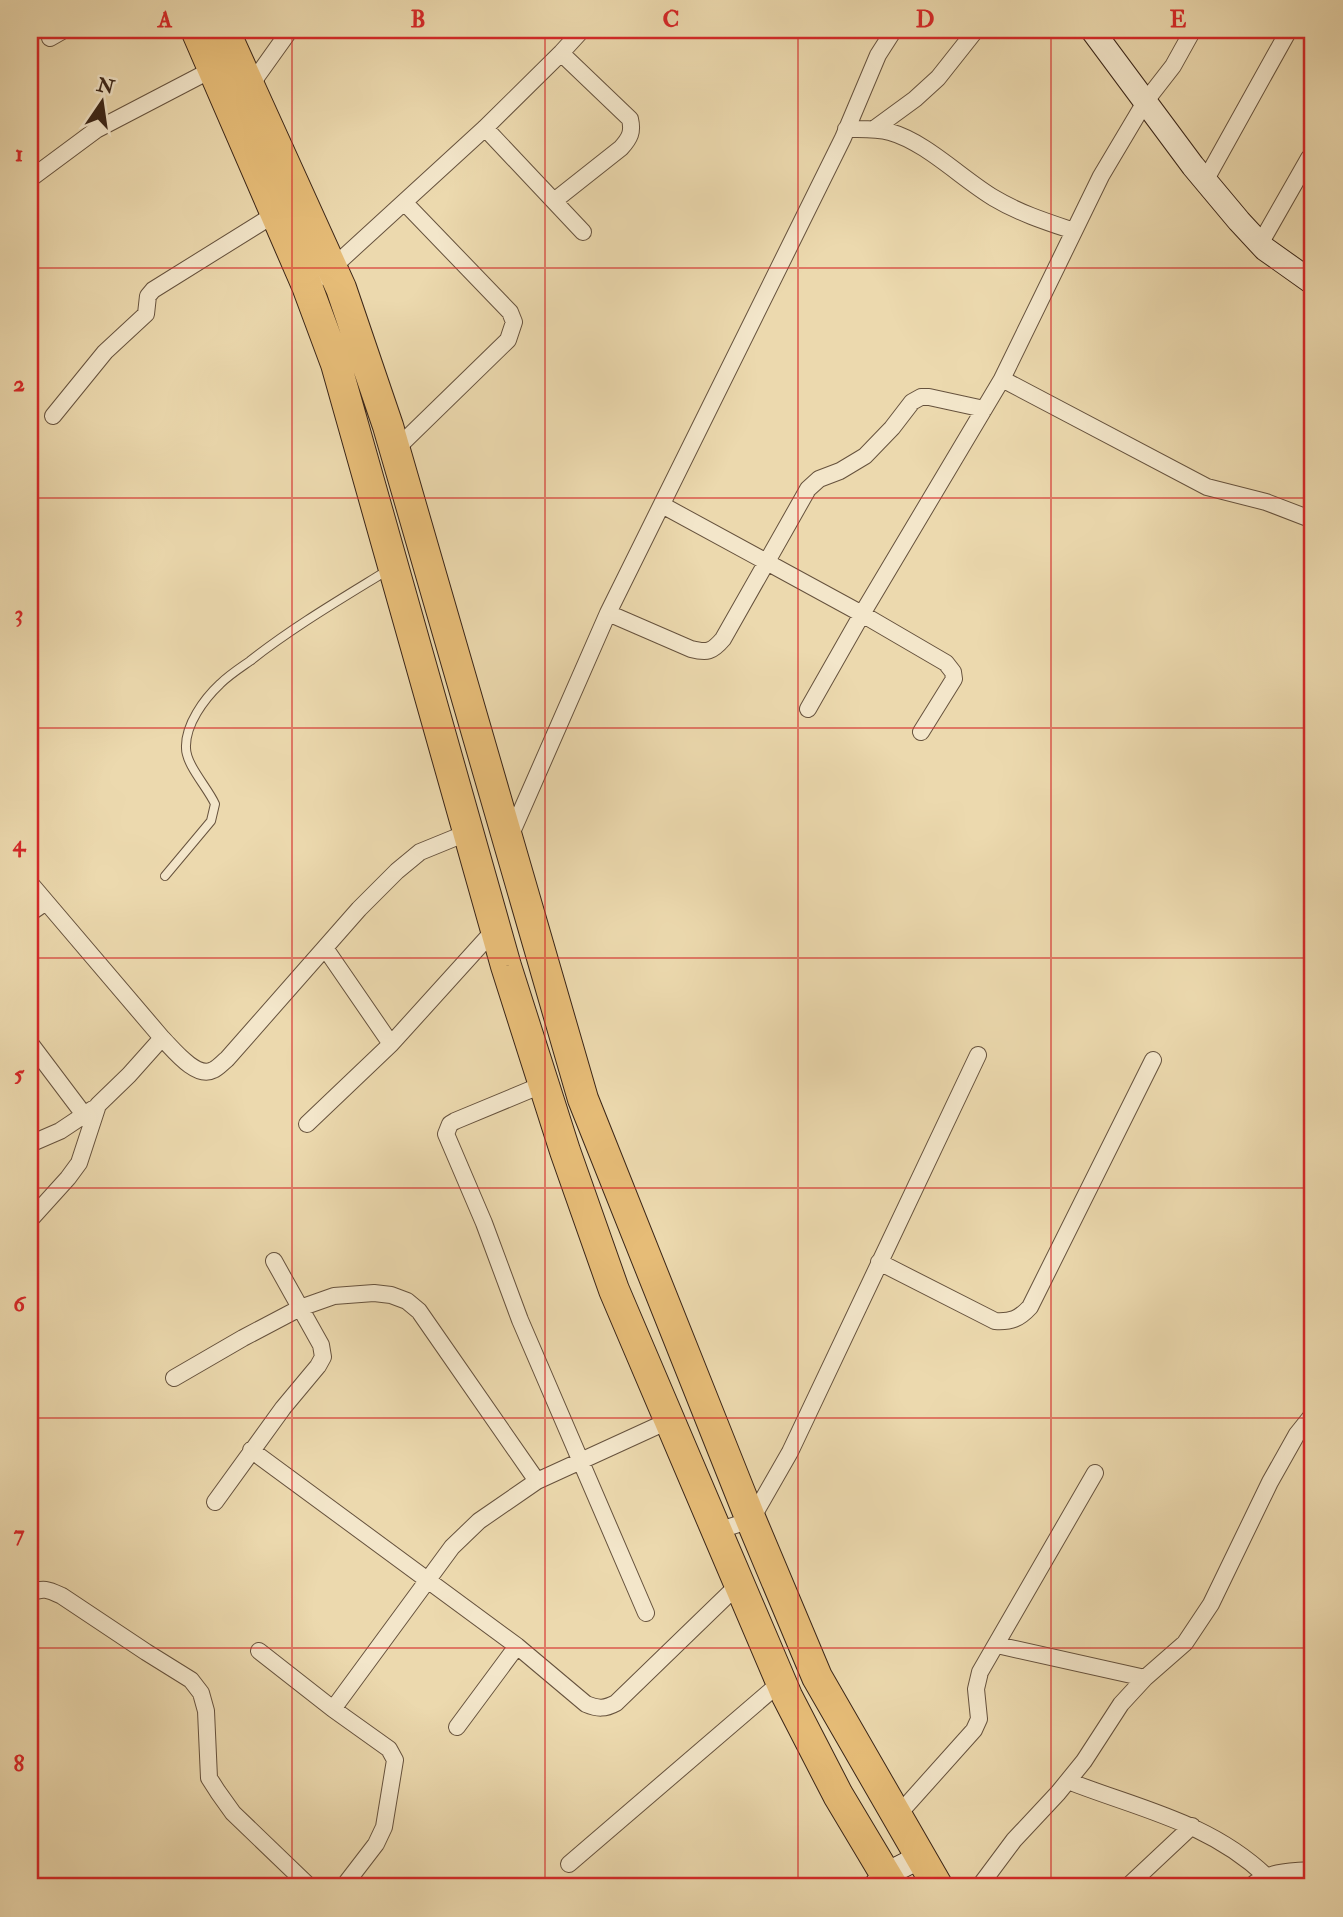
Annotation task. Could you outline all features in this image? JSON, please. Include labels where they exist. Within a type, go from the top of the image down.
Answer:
[{"type":"highway","points":[[196,30],[307,286],[336,365],[496,928],[565,1151],[614,1290],[781,1682],[884,1883]]},
{"type":"highway","points":[[224,30],[341,288],[395,450],[583,1099],[751,1520],[817,1677],[938,1887]]},
{"type":"street","points":[[250,86],[290,30]]},
{"type":"street","points":[[307,286],[332,268],[405,203],[485,128],[582,30]]},
{"type":"street","points":[[508,842],[608,613],[846,129],[878,55],[894,30]]},
{"type":"street","points":[[874,129],[938,78],[976,30]]},
{"type":"street","points":[[1092,30],[1205,181],[1265,250],[1313,283]]},
{"type":"street","points":[[808,709],[1002,379],[1101,176],[1146,102],[1173,66],[1193,30]]},
{"type":"street","points":[[1205,181],[1289,30]]},
{"type":"street","points":[[554,201],[621,148],[629,139],[632,129],[630,119],[561,53]]},
{"type":"street","points":[[30,179],[96,131],[213,69]]},
{"type":"street","points":[[485,128],[583,232]]},
{"type":"street","points":[[846,129],[891,132],[915,143],[995,199],[1074,231]]},
{"type":"street","points":[[1260,244],[1313,153]]},
{"type":"street","points":[[395,450],[508,340],[514,322],[510,312],[405,203]]},
{"type":"street","points":[[52,416],[105,352],[146,314],[148,296],[153,290],[275,214]]},
{"type":"street","points":[[1002,379],[1207,487],[1266,502],[1313,520]]},
{"type":"street","points":[[608,613],[691,649],[704,652],[716,648],[768,563],[808,489],[819,479],[840,471],[865,456],[912,402],[921,397],[984,409]]},
{"type":"street","points":[[662,505],[946,663],[953,672],[954,679],[921,732]]},
{"type":"street","points":[[30,883],[162,1038],[193,1068],[205,1072],[214,1070],[227,1059],[359,909],[397,871],[420,852],[469,832]]},
{"type":"street","points":[[30,913],[46,902]]},
{"type":"street","points":[[307,1124],[391,1044],[496,928]]},
{"type":"street","points":[[325,948],[391,1044]]},
{"type":"street","points":[[30,1144],[60,1130],[91,1110],[129,1075],[162,1038]]},
{"type":"street","points":[[30,1043],[91,1110]]},
{"type":"street","points":[[718,1531],[751,1520],[790,1452],[978,1055]]},
{"type":"street","points":[[879,1262],[995,1321],[1009,1322],[1021,1317],[1030,1307],[1153,1059]]},
{"type":"street","points":[[544,1084],[455,1121],[450,1124],[446,1134],[484,1223],[520,1320],[646,1613]]},
{"type":"street","points":[[30,1220],[79,1163],[91,1110]]},
{"type":"street","points":[[215,1502],[251,1450],[323,1357],[321,1345],[274,1261]]},
{"type":"street","points":[[174,1378],[300,1308],[334,1296],[374,1293],[391,1295],[407,1301],[419,1311],[537,1481]]},
{"type":"street","points":[[979,1887],[1014,1840],[1084,1761],[1121,1704],[1145,1678],[1185,1643],[1211,1604],[1270,1482],[1297,1434],[1313,1413]]},
{"type":"street","points":[[333,1709],[452,1547],[479,1521],[537,1481],[668,1420]]},
{"type":"street","points":[[251,1450],[517,1646],[586,1704],[596,1708],[607,1708],[616,1703],[740,1583]]},
{"type":"street","points":[[897,1816],[974,1730],[979,1719],[976,1689],[980,1672],[1095,1473]]},
{"type":"street","points":[[30,1593],[39,1589],[62,1596],[191,1680],[201,1693],[206,1712],[209,1778],[233,1813],[310,1887]]},
{"type":"street","points":[[997,1645],[1145,1678]]},
{"type":"street","points":[[457,1727],[517,1646]]},
{"type":"street","points":[[259,1650],[333,1709],[389,1749],[395,1760],[384,1827],[376,1844],[343,1887]]},
{"type":"street","points":[[569,1864],[781,1682]]},
{"type":"street","points":[[1068,1781],[1192,1826],[1232,1848],[1266,1876]]},
{"type":"street","points":[[1127,1887],[1192,1826]]},
{"type":"street","points":[[884,1883],[920,1857]]},
{"type":"street","points":[[1250,1887],[1259,1879],[1275,1873],[1313,1870]]},
{"type":"lane","points":[[165,876],[211,821],[215,804],[188,759],[186,748],[188,732],[199,710],[219,684],[272,643],[394,566]]}]
